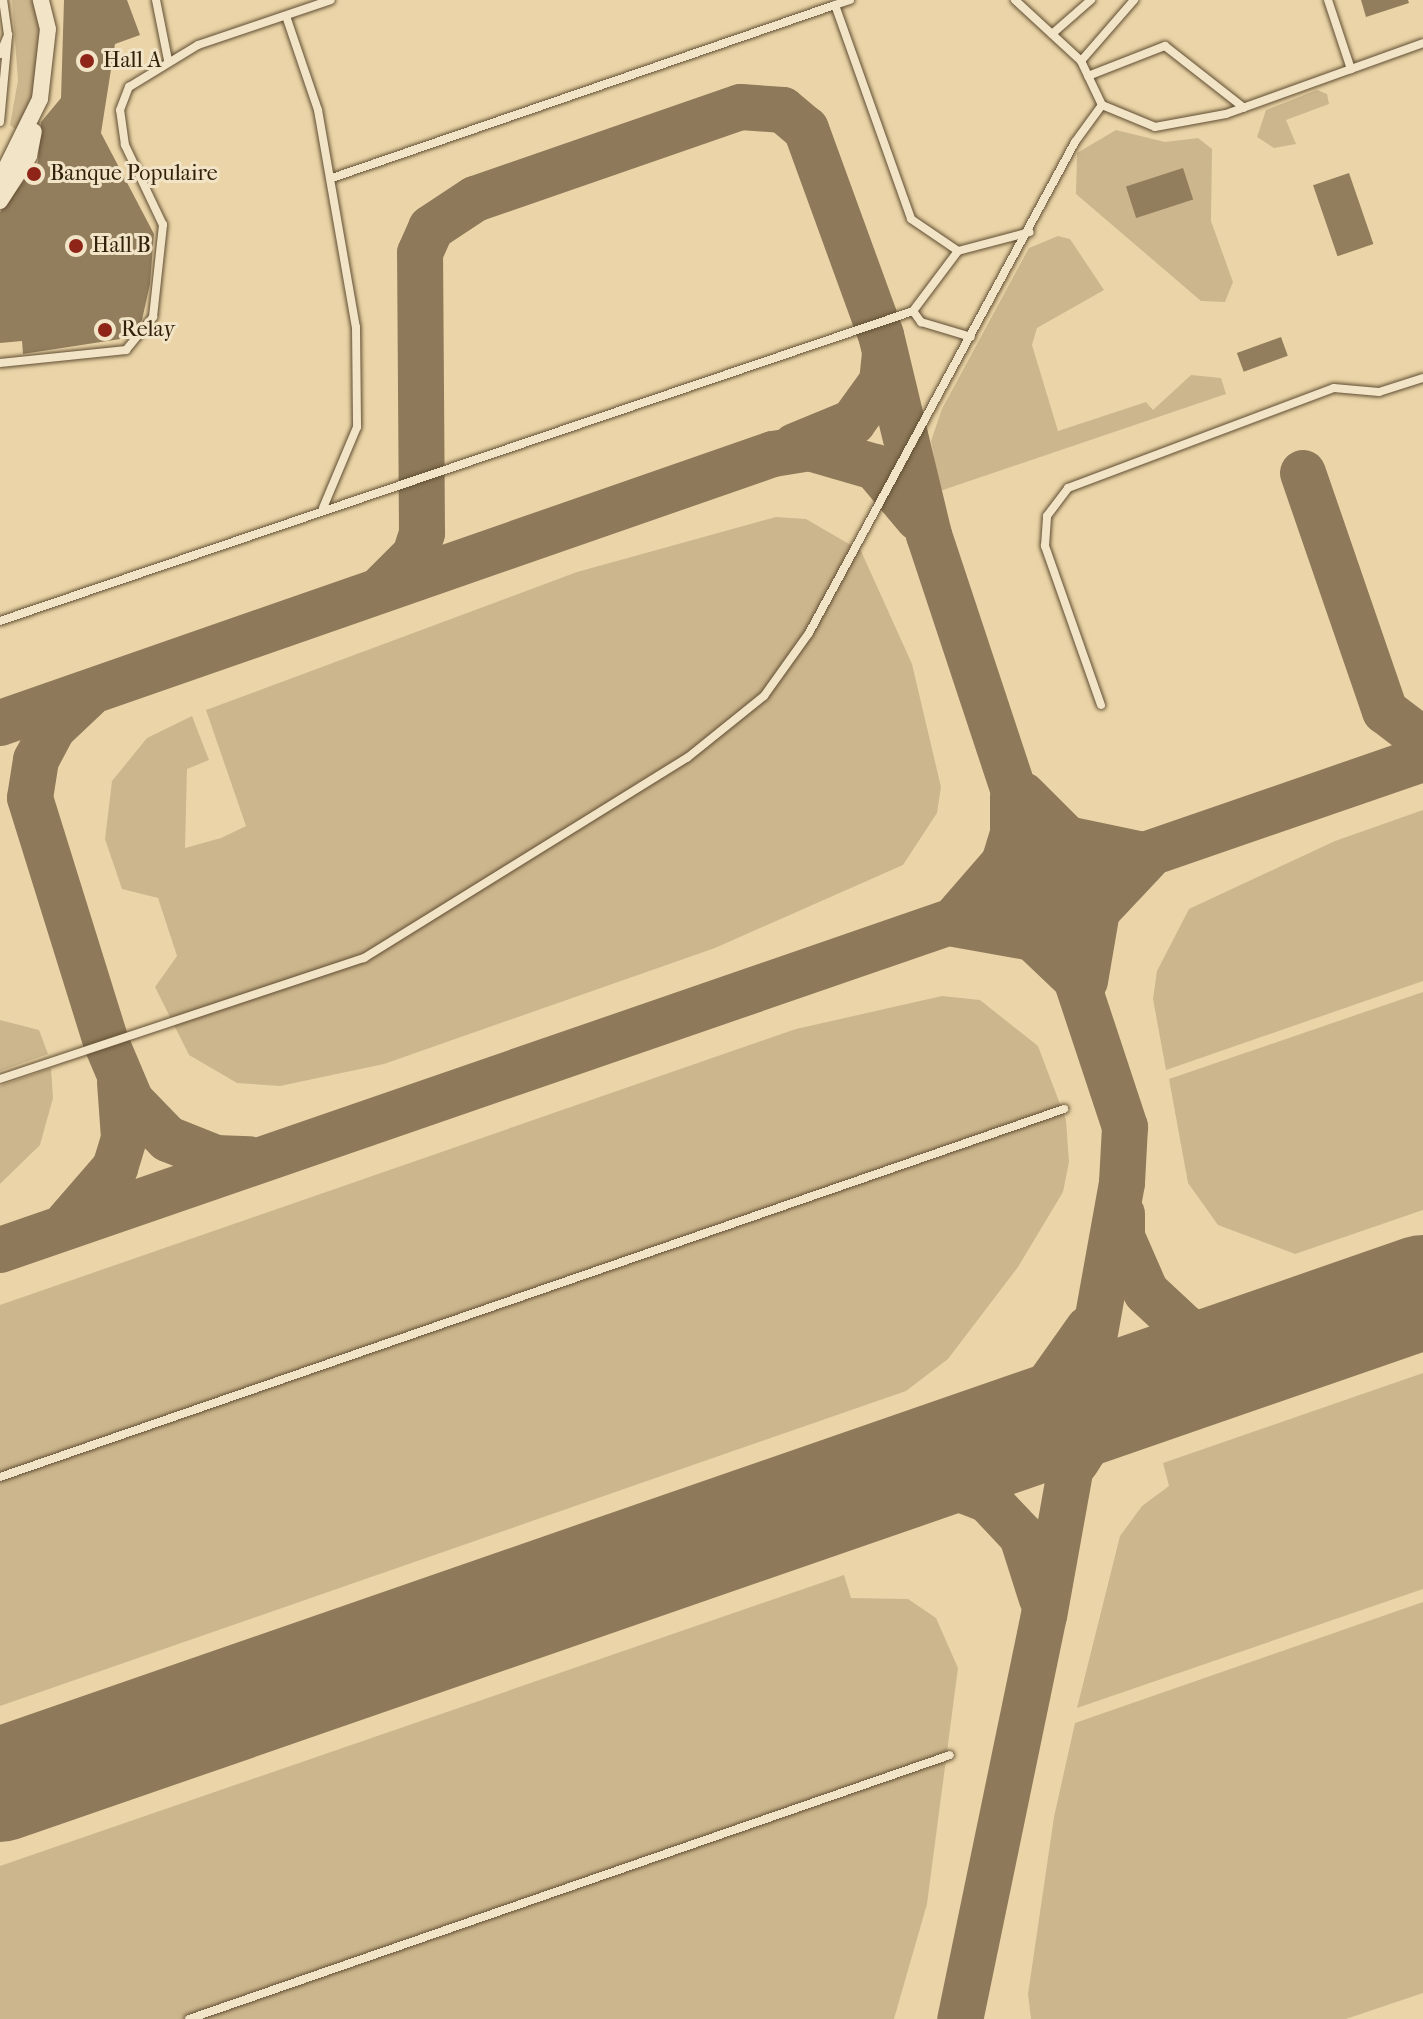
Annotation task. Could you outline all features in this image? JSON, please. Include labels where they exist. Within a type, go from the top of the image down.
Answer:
[{"type":"street","points":[[0,201],[29,156],[40,99],[48,29],[41,0]]},
{"type":"street","points":[[0,180],[40,99]]},
{"type":"lane","points":[[0,122],[8,35],[3,0]]},
{"type":"lane","points":[[156,0],[168,60]]},
{"type":"lane","points":[[0,363],[126,350],[153,317],[163,225],[130,159],[120,110],[129,87],[168,60],[331,0]]},
{"type":"lane","points":[[332,178],[850,0]]},
{"type":"lane","points":[[1015,0],[1081,61],[1102,105],[1155,127],[1178,128],[1244,108],[1423,43]]},
{"type":"lane","points":[[1071,15],[1081,0]]},
{"type":"lane","points":[[1052,34],[1091,0]]},
{"type":"lane","points":[[1081,61],[1134,0]]},
{"type":"lane","points":[[1328,0],[1351,69]]},
{"type":"lane","points":[[835,5],[911,219],[958,251]]},
{"type":"lane","points":[[286,16],[332,178],[353,283],[357,427],[323,508]]},
{"type":"lane","points":[[0,54],[8,35]]},
{"type":"lane","points":[[1088,76],[1165,46],[1244,108]]},
{"type":"lane","points":[[0,1079],[364,958],[687,758],[764,696],[809,633],[1102,105]]},
{"type":"lane","points":[[0,621],[323,508],[913,311],[958,251],[1030,232]]},
{"type":"lane","points":[[913,311],[921,322],[971,337]]},
{"type":"lane","points":[[1101,705],[1045,546],[1047,516],[1068,488],[1334,388],[1379,392],[1423,378]]},
{"type":"lane","points":[[0,1477],[1064,1109]]},
{"type":"lane","points":[[189,2019],[950,1755]]},
{"type":"shaded area","points":[[12,0],[35,0],[40,34],[35,86],[20,133],[10,125],[18,80]]},
{"type":"shaded area","points":[[1317,90],[1327,94],[1329,104],[1286,120],[1296,144],[1274,148],[1257,137],[1266,110]]},
{"type":"shaded area","points":[[1116,130],[1165,142],[1198,138],[1212,149],[1211,221],[1233,282],[1225,302],[1201,301],[1076,194],[1077,153]]},
{"type":"shaded area","points":[[1058,236],[1070,239],[1104,290],[1037,328],[1032,345],[1058,431],[1146,402],[1153,410],[1191,375],[1221,378],[1226,394],[940,491],[931,441],[942,409],[1029,248]]},
{"type":"shaded area","points":[[776,517],[806,519],[861,551],[912,664],[941,787],[937,813],[903,865],[715,948],[384,1064],[280,1086],[237,1083],[189,1055],[155,987],[177,956],[158,898],[122,889],[105,839],[112,781],[147,738],[192,716],[209,760],[187,769],[185,848],[221,838],[246,826],[206,710],[577,572]]},
{"type":"shaded area","points":[[1423,810],[1423,981],[1166,1070],[1153,999],[1157,971],[1189,909],[1335,841]]},
{"type":"shaded area","points":[[1423,992],[1423,1210],[1295,1254],[1218,1225],[1188,1183],[1169,1079]]},
{"type":"shaded area","points":[[942,996],[980,1000],[1038,1046],[1066,1120],[1069,1162],[1063,1192],[1018,1267],[948,1359],[906,1391],[0,1706],[0,1305],[796,1029]]},
{"type":"shaded area","points":[[0,1020],[39,1030],[48,1054],[0,1071]]},
{"type":"shaded area","points":[[51,1068],[53,1098],[40,1145],[0,1184],[0,1086]]},
{"type":"shaded area","points":[[1423,1373],[1423,1589],[1077,1708],[1120,1536],[1142,1506],[1169,1486],[1163,1463]]},
{"type":"shaded area","points":[[844,1575],[851,1598],[908,1599],[936,1618],[958,1668],[927,1904],[894,2019],[0,2019],[0,1866]]},
{"type":"shaded area","points":[[1423,1602],[1423,1993],[1346,2019],[1031,2019],[1028,1994],[1054,1817],[1075,1723]]},
{"type":"building","name":"Hall B","points":[[64,0],[127,0],[140,35],[115,44],[101,133],[154,234],[150,284],[142,320],[127,338],[23,354],[22,341],[0,343],[0,212],[38,162],[41,122],[61,98]]},
{"type":"building","points":[[1361,0],[1408,0],[1409,3],[1366,17]]},
{"type":"building","points":[[1183,168],[1193,199],[1136,218],[1126,187]]},
{"type":"building","points":[[1349,173],[1373,244],[1337,256],[1313,185]]},
{"type":"building","points":[[1281,337],[1288,356],[1244,372],[1237,353]]},
{"type":"taxiway","points":[[381,589],[415,555],[422,533],[420,253],[431,228],[475,199],[741,107],[783,110],[806,129],[881,335],[929,535],[1125,1127],[1122,1183],[1044,1615],[960,2019]]},
{"type":"taxiway","points":[[795,446],[853,422],[882,382],[885,353]]},
{"type":"taxiway","points":[[0,723],[773,454],[809,448],[875,467],[918,518]]},
{"type":"taxiway","points":[[1303,473],[1385,711],[1423,740]]},
{"type":"taxiway","points":[[87,696],[53,728],[36,760],[30,798],[106,1042],[131,1101],[168,1139],[216,1158],[249,1159]]},
{"type":"taxiway","points":[[0,1250],[1423,759]]},
{"type":"taxiway","points":[[1023,795],[1067,839],[1138,854]]},
{"type":"taxiway","points":[[956,918],[1004,863],[1013,834],[1013,797]]},
{"type":"taxiway","points":[[1085,981],[1097,911],[1146,859]]},
{"type":"taxiway","points":[[955,924],[1033,938],[1077,980]]},
{"type":"taxiway","points":[[68,1222],[115,1168],[124,1138],[120,1082]]},
{"type":"taxiway","points":[[1122,1214],[1122,1237],[1146,1292],[1187,1330],[1247,1344],[1299,1336]]},
{"type":"taxiway","points":[[970,1450],[1042,1394],[1088,1329]]},
{"type":"taxiway","points":[[1076,1462],[1099,1426],[1133,1393]]},
{"type":"taxiway","points":[[882,1480],[939,1481],[988,1500],[1022,1536],[1042,1599]]},
{"type":"runway","points":[[0,1785],[1423,1292]]},
{"type":"place","name":"Hall A","points":[[87,61]]},
{"type":"place","name":"Banque Populaire","points":[[34,174]]},
{"type":"place","name":"Hall B","points":[[76,246]]},
{"type":"place","name":"Relay","points":[[105,330]]}]
